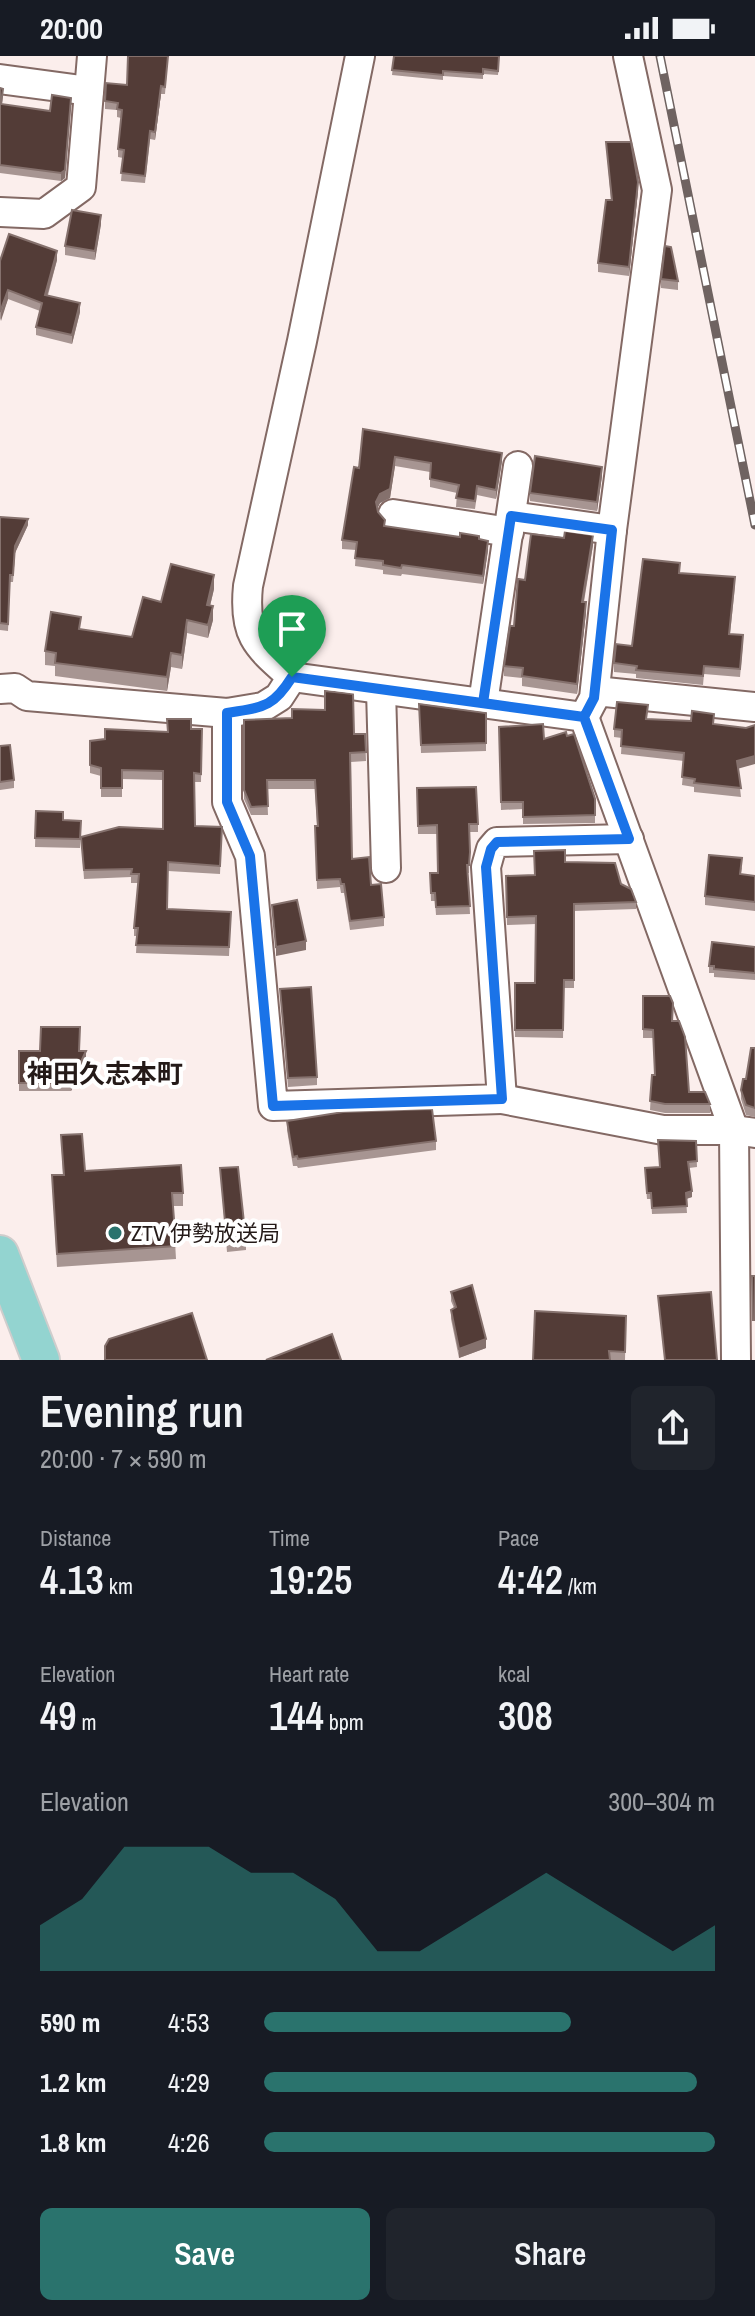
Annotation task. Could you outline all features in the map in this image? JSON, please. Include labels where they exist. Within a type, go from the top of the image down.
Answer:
[{"type":"main road","points":[[0,1254],[41,1360]]},
{"type":"street","points":[[0,212],[44,214],[81,187],[92,56]]},
{"type":"street","points":[[360,56],[248,586],[248,626],[255,641],[292,677],[584,717]]},
{"type":"street","points":[[628,56],[657,190],[612,530],[595,691],[584,717],[745,1131],[736,1360]]},
{"type":"street","points":[[0,79],[89,91]]},
{"type":"street","points":[[483,703],[518,466]]},
{"type":"street","points":[[393,514],[612,530]]},
{"type":"street","points":[[0,689],[15,688],[27,696],[227,713],[263,707],[279,697],[292,677]]},
{"type":"street","points":[[381,690],[386,868]]},
{"type":"street","points":[[595,691],[755,707]]},
{"type":"street","points":[[227,713],[227,802],[250,856],[273,1106],[502,1099],[663,1130],[745,1131]]},
{"type":"street","points":[[502,1099],[486,867],[491,849],[497,842],[629,839]]},
{"type":"building","points":[[128,56],[168,56],[155,132],[150,131],[145,176],[121,173],[124,150],[118,149],[122,110],[117,109],[118,103],[105,101],[106,83],[127,85]]},
{"type":"building","points":[[394,56],[499,56],[498,71],[483,69],[483,74],[443,71],[443,75],[392,70]]},
{"type":"building","points":[[0,88],[3,89],[1,104],[50,111],[52,95],[71,98],[65,170],[61,173],[0,165]]},
{"type":"building","points":[[606,142],[631,142],[638,182],[629,267],[598,263],[606,200],[612,200]]},
{"type":"building","points":[[72,210],[101,215],[95,251],[65,246]]},
{"type":"building","points":[[9,234],[57,251],[45,295],[80,303],[72,335],[36,327],[42,303],[8,290],[0,312],[0,261]]},
{"type":"building","points":[[665,246],[671,247],[678,281],[661,279]]},
{"type":"building","points":[[363,429],[502,453],[496,490],[477,486],[475,501],[456,498],[459,485],[430,479],[431,463],[395,457],[390,489],[380,494],[376,502],[378,512],[385,520],[384,526],[460,537],[460,533],[488,541],[483,576],[402,565],[401,568],[383,565],[383,561],[355,558],[357,542],[342,540],[354,467],[359,468]]},
{"type":"building","points":[[535,456],[602,467],[597,502],[530,493]]},
{"type":"building","points":[[0,517],[28,519],[15,546],[8,624],[0,623]]},
{"type":"building","points":[[565,531],[593,535],[582,602],[586,602],[577,684],[522,676],[523,668],[504,666],[510,626],[514,626],[518,579],[525,580],[531,534],[564,538]]},
{"type":"building","points":[[643,559],[680,563],[679,573],[735,577],[729,634],[743,635],[740,669],[704,666],[703,676],[636,670],[637,666],[614,663],[616,644],[632,646]]},
{"type":"building","points":[[171,564],[214,575],[207,605],[213,606],[208,625],[187,620],[182,655],[171,653],[167,677],[55,663],[56,653],[45,651],[51,612],[81,617],[79,629],[132,637],[143,597],[161,602]]},
{"type":"building","points":[[325,691],[353,694],[354,734],[365,734],[366,752],[350,753],[352,859],[369,857],[371,885],[381,884],[384,917],[350,921],[344,884],[340,879],[317,880],[315,780],[267,780],[268,806],[251,807],[244,790],[244,720],[292,718],[292,709],[325,710]]},
{"type":"building","points":[[617,702],[648,705],[646,719],[691,721],[692,711],[714,714],[713,724],[746,728],[755,725],[755,756],[737,761],[741,788],[694,783],[695,779],[682,777],[684,753],[621,746],[622,730],[614,729]]},
{"type":"building","points":[[419,704],[486,713],[486,743],[421,745]]},
{"type":"building","points":[[167,719],[191,719],[191,729],[202,729],[201,774],[194,773],[195,826],[222,827],[220,866],[168,862],[167,909],[231,912],[229,947],[136,945],[138,928],[134,928],[139,874],[131,874],[132,869],[84,870],[81,837],[119,827],[163,829],[163,771],[122,770],[122,788],[101,788],[101,768],[90,765],[90,741],[105,739],[105,729],[168,732]]},
{"type":"building","points":[[543,724],[544,739],[566,732],[567,736],[574,734],[595,799],[595,815],[523,817],[523,802],[501,802],[499,727]]},
{"type":"building","points":[[10,745],[14,780],[0,782],[0,746]]},
{"type":"building","points":[[476,787],[478,824],[469,824],[467,865],[470,906],[436,907],[435,893],[431,893],[430,873],[438,873],[437,825],[418,826],[417,788]]},
{"type":"building","points":[[36,811],[63,812],[63,820],[81,821],[80,839],[35,838]]},
{"type":"building","points":[[565,850],[565,862],[615,863],[621,884],[631,889],[636,902],[574,904],[574,980],[564,980],[563,1030],[515,1030],[515,983],[535,983],[536,916],[507,917],[506,876],[535,875],[534,851]]},
{"type":"building","points":[[709,855],[742,858],[740,874],[755,876],[755,902],[705,896]]},
{"type":"building","points":[[297,900],[306,941],[276,947],[272,905]]},
{"type":"building","points":[[712,942],[755,947],[755,973],[709,966]]},
{"type":"building","points":[[311,987],[317,1077],[288,1078],[280,989]]},
{"type":"building","points":[[643,996],[670,996],[673,1003],[672,1021],[679,1021],[685,1037],[689,1092],[705,1092],[710,1104],[650,1101],[652,1075],[655,1075],[653,1030],[643,1029]]},
{"type":"building","points":[[41,1027],[80,1027],[79,1051],[86,1051],[71,1083],[19,1083],[19,1051],[40,1051]]},
{"type":"building","points":[[751,1048],[755,1048],[755,1108],[746,1105],[741,1090]]},
{"type":"building","points":[[432,1109],[436,1141],[298,1159],[297,1156],[293,1157],[287,1121],[343,1112]]},
{"type":"building","name":"ZTV 伊勢放送局","points":[[82,1134],[85,1171],[181,1165],[183,1193],[172,1193],[176,1246],[57,1254],[52,1175],[64,1175],[61,1135]]},
{"type":"building","points":[[658,1140],[696,1141],[697,1161],[688,1162],[692,1191],[686,1193],[687,1206],[652,1208],[645,1168],[660,1167]]},
{"type":"building","points":[[238,1167],[246,1241],[227,1243],[220,1168]]},
{"type":"building","points":[[752,1276],[755,1276],[755,1320],[753,1320]]},
{"type":"building","points":[[472,1285],[486,1339],[459,1349],[451,1310],[456,1307],[451,1292]]},
{"type":"building","points":[[711,1292],[717,1360],[665,1360],[658,1296]]},
{"type":"building","points":[[535,1311],[626,1316],[625,1352],[609,1351],[610,1360],[533,1360]]},
{"type":"building","points":[[192,1313],[207,1360],[105,1360],[105,1346],[109,1339]]},
{"type":"building","points":[[332,1334],[341,1360],[266,1360]]},
{"type":"railway","points":[[660,56],[755,525]]},
{"type":"place","name":"ZTV 伊勢放送局","points":[[115,1233]]},
{"type":"district","name":"神田久志本町","points":[[105,1074]]},
{"type":"route","points":[[292,677],[279,697],[263,707],[227,713],[227,802],[250,856],[273,1106],[502,1099],[486,867],[491,849],[497,842],[629,839],[584,717],[483,703],[511,516],[612,530],[594,698],[584,717],[292,677]]}]
